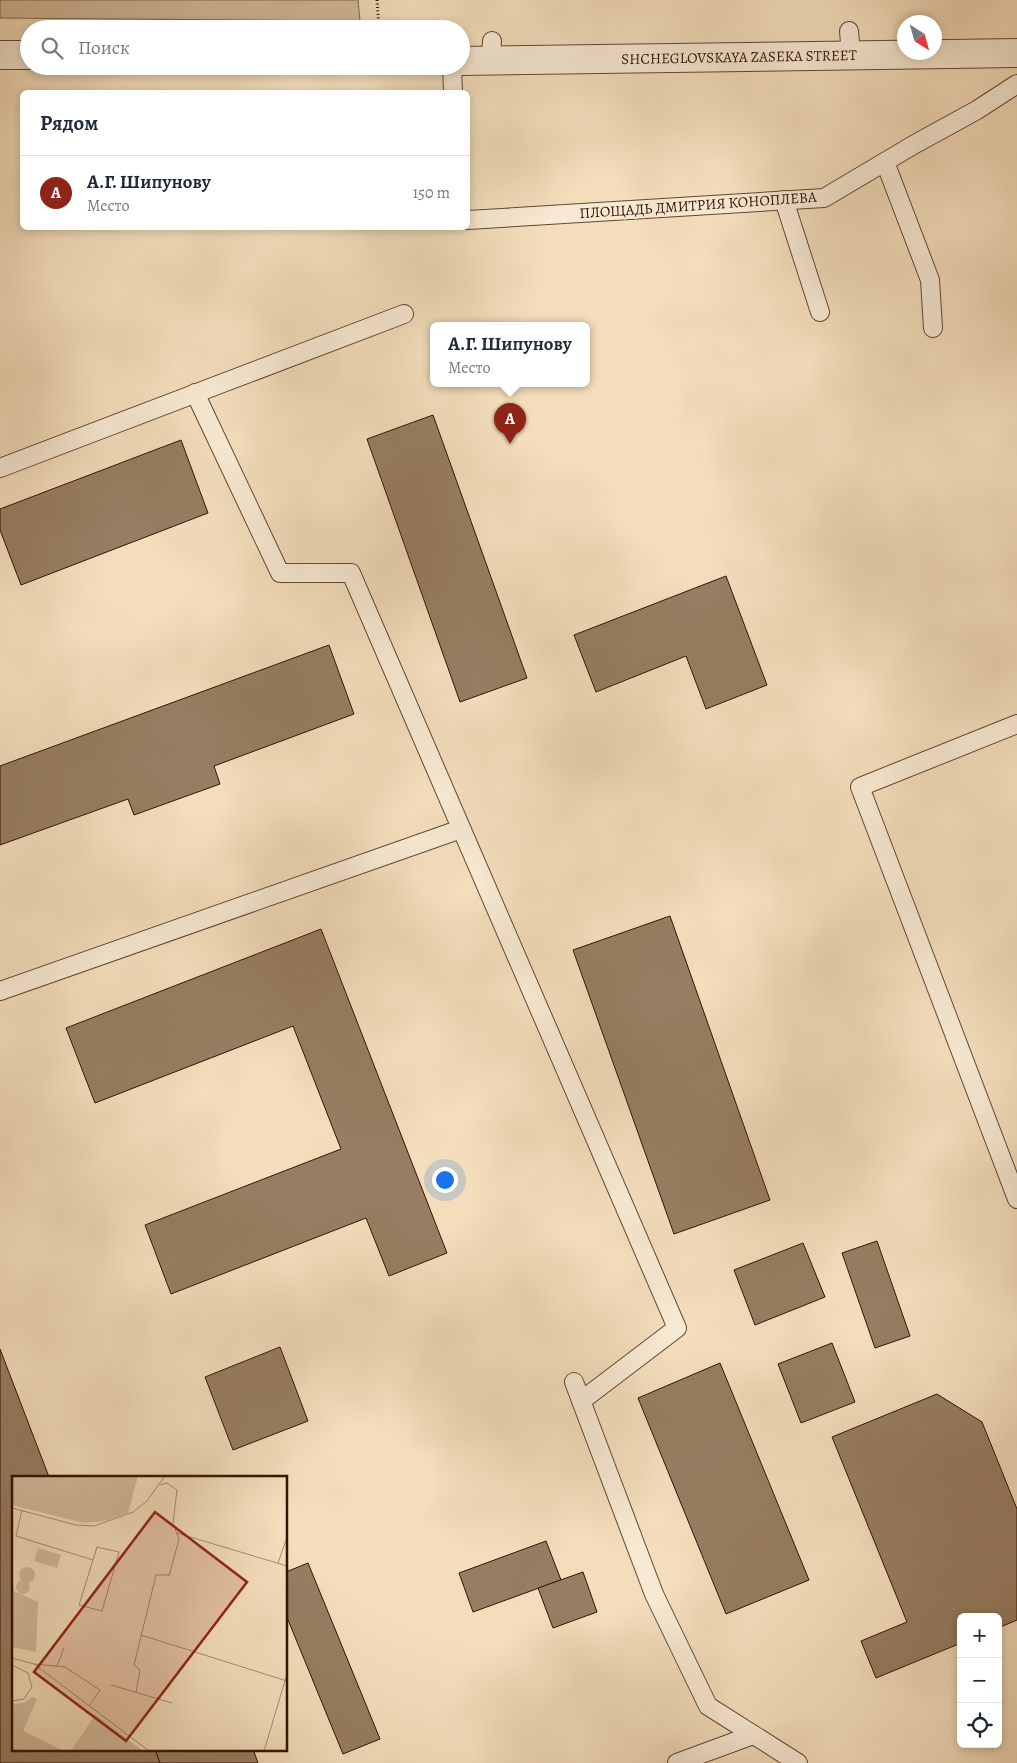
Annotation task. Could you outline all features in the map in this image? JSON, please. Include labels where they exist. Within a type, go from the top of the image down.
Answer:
[{"type":"street","name":"SHCHEGLOVSKAYA ZASEKA STREET","points":[[470,58],[491,50],[850,43],[1017,53]]},
{"type":"street","points":[[0,55],[20,55]]},
{"type":"lane","points":[[452,75],[453,90]]},
{"type":"lane","name":"ПЛОЩАДЬ ДМИТРИЯ КОНОПЛЕВА","points":[[470,220],[824,198],[977,110],[1017,84]]},
{"type":"lane","points":[[885,162],[930,280],[933,328]]},
{"type":"lane","points":[[784,200],[820,312]]},
{"type":"lane","points":[[0,468],[404,314]]},
{"type":"lane","points":[[195,393],[280,573],[351,573],[677,1328],[581,1401]]},
{"type":"lane","points":[[1017,724],[860,788],[1017,1199]]},
{"type":"lane","points":[[0,992],[461,829]]},
{"type":"lane","points":[[574,1382],[654,1594],[708,1706],[798,1763]]},
{"type":"lane","points":[[677,1763],[753,1735]]},
{"type":"path","points":[[377,0],[378,20]]},
{"type":"shaded area","points":[[0,0],[358,0],[360,20],[240,20],[0,18]]},
{"type":"building","points":[[433,415],[527,678],[460,702],[367,439]]},
{"type":"building","points":[[181,440],[208,513],[21,585],[0,530],[0,509]]},
{"type":"building","points":[[726,576],[767,685],[706,709],[686,656],[596,692],[574,635]]},
{"type":"building","points":[[329,645],[354,714],[214,766],[220,784],[134,815],[128,799],[0,845],[0,766]]},
{"type":"building","points":[[670,916],[770,1200],[674,1234],[573,950]]},
{"type":"building","points":[[321,929],[447,1253],[389,1276],[366,1218],[171,1294],[145,1225],[341,1149],[293,1026],[95,1103],[66,1028]]},
{"type":"building","points":[[877,1241],[910,1336],[875,1348],[842,1253]]},
{"type":"building","points":[[803,1243],[825,1297],[755,1325],[734,1270]]},
{"type":"building","points":[[832,1343],[855,1402],[801,1423],[778,1364]]},
{"type":"building","points":[[280,1347],[308,1421],[233,1450],[205,1377]]},
{"type":"building","points":[[0,1349],[49,1476],[12,1476],[12,1750],[155,1750],[160,1763],[0,1763]]},
{"type":"building","points":[[720,1363],[809,1580],[726,1614],[638,1398]]},
{"type":"building","points":[[937,1394],[982,1422],[1017,1509],[1017,1620],[1002,1626],[1002,1613],[957,1613],[957,1645],[876,1678],[861,1641],[907,1622],[832,1437]]},
{"type":"building","points":[[546,1541],[561,1580],[473,1612],[459,1573]]},
{"type":"building","points":[[308,1563],[380,1739],[343,1754],[288,1620],[288,1571]]},
{"type":"building","points":[[583,1572],[597,1612],[553,1628],[538,1588]]},
{"type":"building","points":[[155,1750],[253,1750],[258,1763],[160,1763]]},
{"type":"place","name":"А.Г. Шипунову","points":[[510,444]]}]
